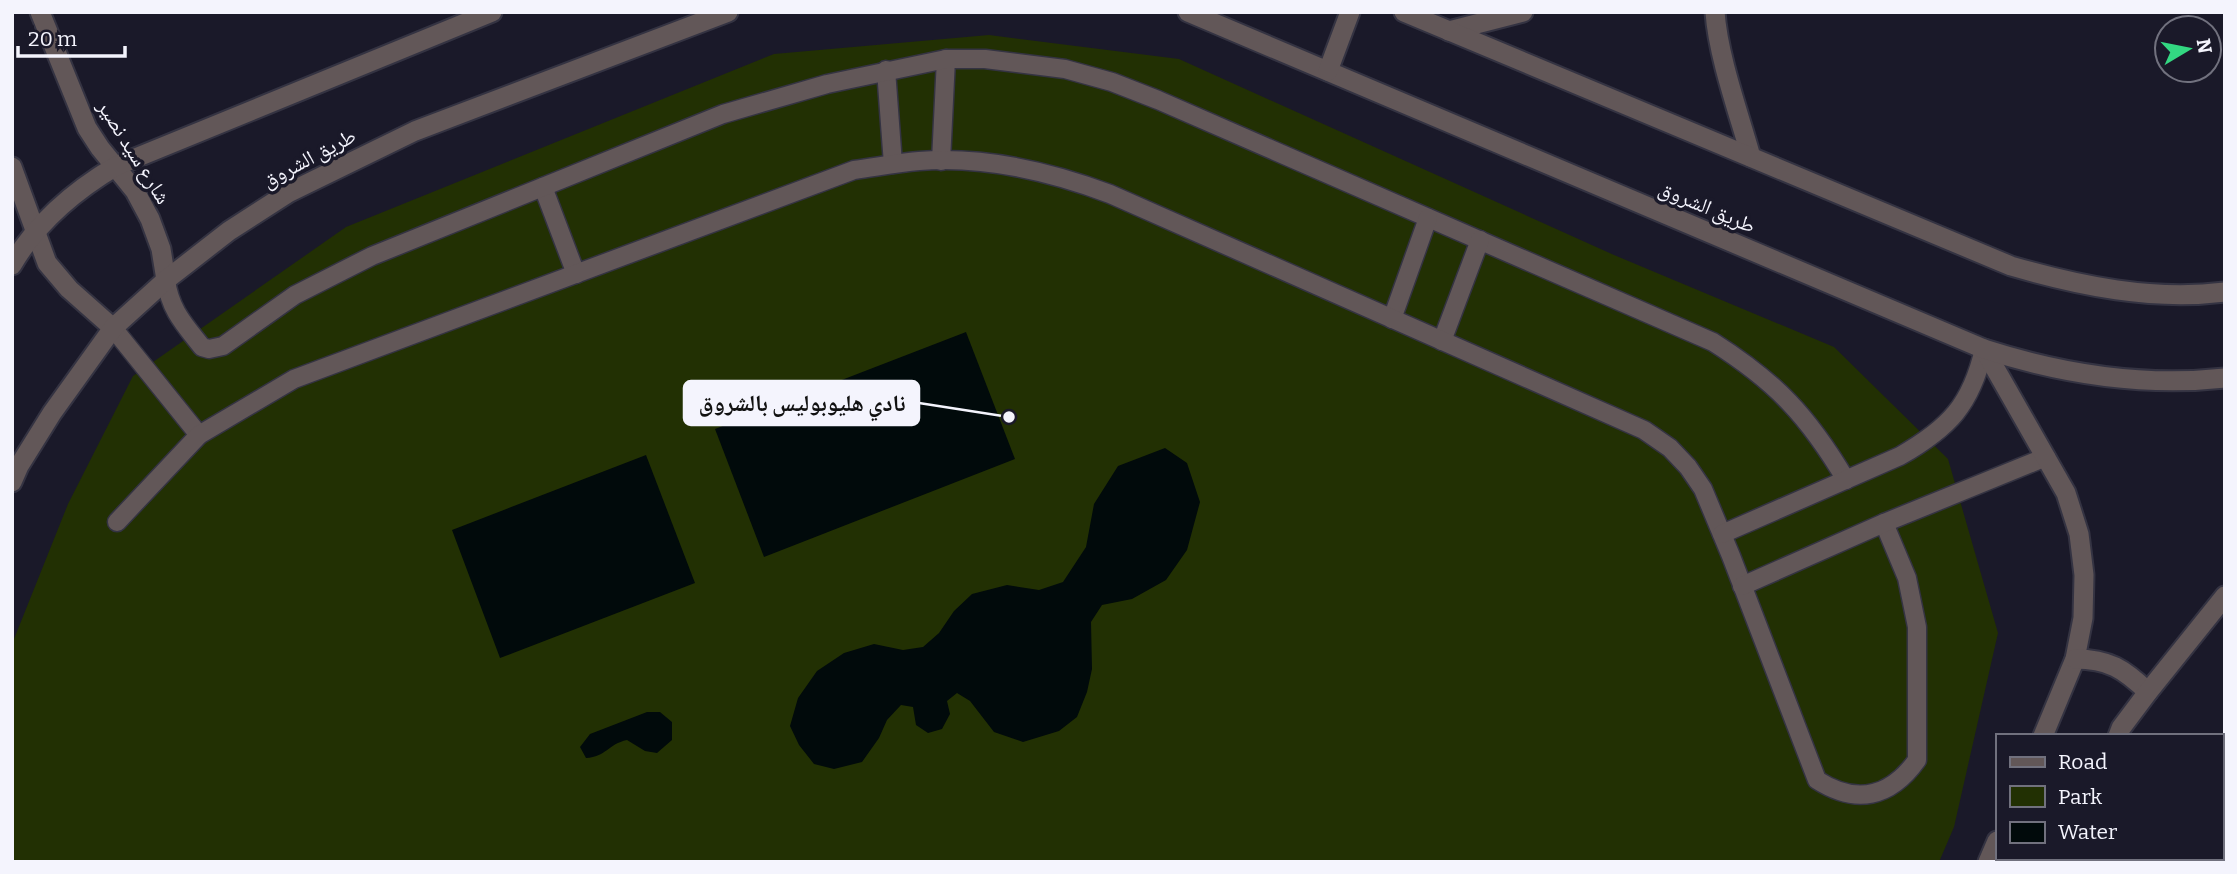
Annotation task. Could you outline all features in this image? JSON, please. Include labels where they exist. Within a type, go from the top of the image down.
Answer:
[{"type":"street","name":"شارع سيد نصير","points":[[40,12],[88,128],[100,148],[135,191],[150,219],[161,249],[166,280]]},
{"type":"street","points":[[12,265],[35,232],[59,206],[86,184],[116,166],[492,12]]},
{"type":"street","name":"طريق الشروق","points":[[12,482],[52,413],[113,328],[166,280],[239,225],[288,193],[415,131],[728,12]]},
{"type":"street","name":"طريق الشروق","points":[[1188,12],[1984,349],[2063,371],[2109,378],[2156,381],[2225,378]]},
{"type":"street","points":[[1328,71],[1350,12]]},
{"type":"street","points":[[1404,12],[2011,266],[2076,284],[2144,293],[2225,292]]},
{"type":"street","points":[[1449,31],[1523,12]]},
{"type":"street","points":[[1715,12],[1725,62],[1751,157]]},
{"type":"street","points":[[12,167],[47,263],[69,289],[113,328]]},
{"type":"street","points":[[1984,349],[2066,494],[2079,534],[2084,576],[2084,607],[2075,659],[2044,734]]},
{"type":"street","points":[[2119,734],[2148,692],[2225,596]]},
{"type":"street","points":[[2075,659],[2093,659],[2113,664],[2148,692]]},
{"type":"street","points":[[1988,862],[1996,843]]},
{"type":"lane","points":[[166,280],[171,304],[177,316],[202,347],[209,349],[223,346],[295,295],[372,256],[723,114],[886,70],[946,59],[1025,62],[1065,69],[1112,82],[1713,342],[1745,362],[1775,386],[1825,444],[1846,480]]},
{"type":"lane","points":[[941,160],[946,59]]},
{"type":"lane","points":[[886,70],[893,164]]},
{"type":"lane","points":[[117,522],[199,435],[294,379],[854,170],[941,160],[993,163],[1032,170],[1072,180],[1110,194],[1657,438],[1688,467],[1703,489],[1817,780],[1831,789],[1847,794],[1880,792],[1907,774],[1917,760],[1917,627],[1907,578],[1884,523]]},
{"type":"lane","points":[[543,187],[576,274]]},
{"type":"lane","points":[[1392,318],[1428,218]]},
{"type":"lane","points":[[1442,341],[1480,240]]},
{"type":"lane","points":[[113,328],[199,435]]},
{"type":"lane","points":[[1722,534],[1900,456],[1940,431],[1969,393],[1979,372],[1984,349]]},
{"type":"lane","points":[[1742,586],[1884,523],[2046,457]]},
{"type":"green space","points":[[989,35],[1179,59],[1614,255],[1834,347],[1948,459],[1998,633],[1954,827],[1939,862],[12,862],[12,644],[68,504],[133,376],[346,227],[774,54]]},
{"type":"water","points":[[966,332],[1015,459],[764,557],[715,429]]},
{"type":"water","points":[[1165,448],[1187,463],[1200,502],[1187,550],[1166,580],[1132,599],[1102,605],[1091,622],[1092,669],[1077,717],[1059,731],[1023,742],[994,732],[970,701],[957,693],[947,701],[950,714],[942,729],[928,733],[916,725],[913,707],[901,705],[887,720],[879,738],[862,762],[834,769],[814,764],[799,745],[790,726],[798,698],[817,671],[844,653],[874,644],[903,650],[923,647],[939,633],[954,611],[972,594],[1007,585],[1039,590],[1063,582],[1086,547],[1094,504],[1118,466]]},
{"type":"water","points":[[646,455],[695,583],[500,658],[452,530]]},
{"type":"water","points":[[647,712],[660,712],[672,722],[672,740],[657,753],[645,751],[627,740],[586,758],[580,747],[590,734]]},
{"type":"place","name":"نادي هليوبوليس بالشروق","points":[[1009,417]]}]
